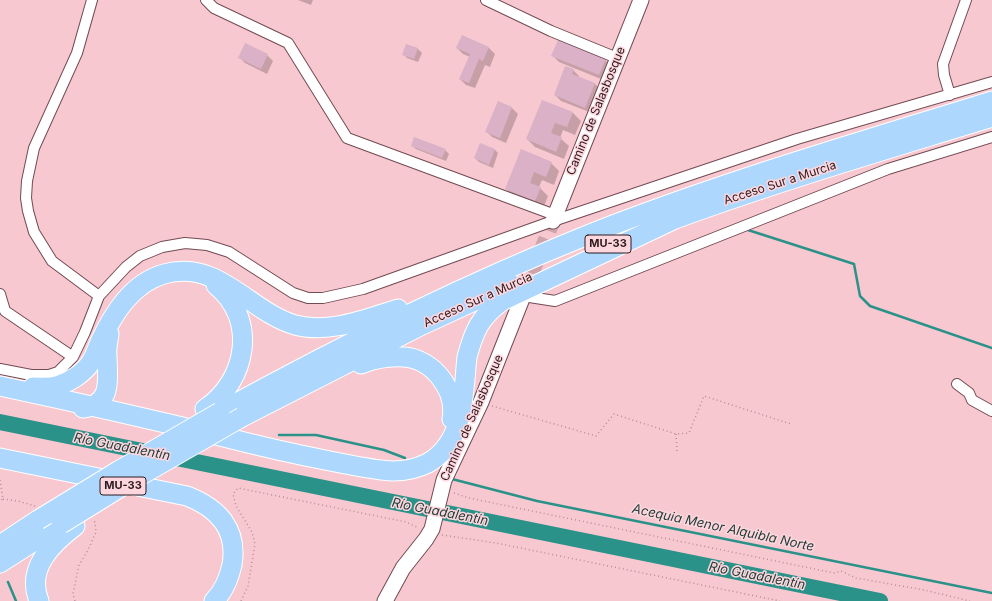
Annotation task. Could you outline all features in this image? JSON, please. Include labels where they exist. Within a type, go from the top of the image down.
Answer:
[{"type":"highway","name":"Acceso Sur a Murcia","points":[[0,545],[213,411],[459,290],[590,234],[668,205],[806,158],[992,101]]},
{"type":"highway","name":"Acceso Sur a Murcia","points":[[0,563],[68,525],[186,449],[242,417],[422,325],[510,284],[596,248],[675,219],[810,173],[992,117]]},
{"type":"highway","points":[[0,397],[259,446],[375,470],[406,470],[428,463],[450,443],[455,433],[460,414],[469,348],[476,330],[486,314],[502,301],[675,219]]},
{"type":"highway","points":[[0,385],[26,387],[57,386],[81,374],[92,361],[115,314],[123,302],[144,284],[162,274],[171,272],[188,272],[208,276],[223,282],[284,320],[295,325],[307,327],[340,326],[459,290]]},
{"type":"highway","points":[[188,272],[212,282],[229,297],[238,314],[242,332],[242,353],[239,366],[213,411]]},
{"type":"highway","points":[[0,397],[78,408],[92,406],[103,396],[108,386],[107,349],[115,314]]},
{"type":"highway","points":[[282,396],[368,361],[404,357],[420,362],[437,373],[443,381],[450,396],[453,413],[450,429],[446,438],[428,463]]},
{"type":"highway","points":[[0,385],[259,446]]},
{"type":"highway","points":[[0,458],[187,496],[208,506],[227,526],[231,536],[234,552],[227,582],[214,601]]},
{"type":"highway","points":[[39,601],[36,587],[37,576],[42,559],[68,525]]},
{"type":"street","points":[[92,0],[77,53],[34,148],[27,181],[26,198],[34,232],[52,261],[99,296]]},
{"type":"street","points":[[206,0],[214,8],[288,43],[347,138],[554,218]]},
{"type":"street","points":[[486,0],[551,31],[617,58]]},
{"type":"street","name":"Camino de Salasbosque","points":[[554,218],[640,0]]},
{"type":"street","points":[[950,95],[944,75],[943,64],[966,0]]},
{"type":"street","points":[[0,369],[31,375],[49,375],[58,372],[73,357],[85,332],[99,296],[126,267],[140,256],[162,247],[185,243],[207,245],[229,252],[293,293],[308,298],[324,298],[363,288],[554,218],[797,139],[992,82]]},
{"type":"street","points":[[523,296],[555,301],[888,169],[992,137]]},
{"type":"street","points":[[0,294],[5,312],[73,357]]},
{"type":"street","name":"Camino de Salasbosque","points":[[385,601],[407,562],[431,531],[442,489],[481,402],[523,296]]},
{"type":"street","points":[[956,384],[969,393],[972,400],[992,411]]},
{"type":"path","points":[[481,402],[596,436],[614,414],[676,434],[689,433],[704,396],[791,424]]},
{"type":"path","points":[[676,434],[677,452]]},
{"type":"path","points":[[0,480],[3,499],[0,501]]},
{"type":"path","points":[[241,601],[248,586],[255,544],[252,532],[236,506],[233,494],[238,488],[406,522],[431,531],[780,601]]},
{"type":"path","points":[[442,489],[468,498],[834,573],[841,571],[856,578],[924,590],[970,601]]},
{"type":"building","points":[[462,35],[489,47],[483,61],[479,59],[469,83],[459,79],[470,54],[456,48]]},
{"type":"building","points":[[558,40],[606,59],[599,75],[551,56]]},
{"type":"building","points":[[245,43],[268,54],[261,69],[238,58]]},
{"type":"building","points":[[406,44],[418,48],[414,59],[402,55]]},
{"type":"building","points":[[565,66],[574,69],[572,74],[595,83],[585,108],[554,95]]},
{"type":"building","points":[[542,100],[573,112],[567,127],[555,123],[551,133],[562,137],[556,152],[526,139]]},
{"type":"building","points":[[498,101],[512,107],[500,138],[485,132]]},
{"type":"building","points":[[414,137],[446,149],[442,158],[411,146]]},
{"type":"building","points":[[480,143],[495,149],[489,165],[474,158]]},
{"type":"building","points":[[521,149],[552,162],[546,177],[534,172],[530,183],[541,187],[535,201],[505,189]]},
{"type":"waterway","points":[[748,230],[854,264],[860,296],[870,306],[992,348]]},
{"type":"waterway","name":"Río Guadalentín","points":[[0,422],[880,601]]},
{"type":"waterway","name":"Acequia Menor Alquibla Norte","points":[[279,435],[316,435],[384,450],[405,458]]},
{"type":"waterway","name":"Acequia Menor Alquibla Norte","points":[[452,479],[537,501],[992,593]]},
{"type":"waterway","points":[[8,582],[16,601]]},
{"type":"tunnel","points":[[523,295],[553,221]]}]
